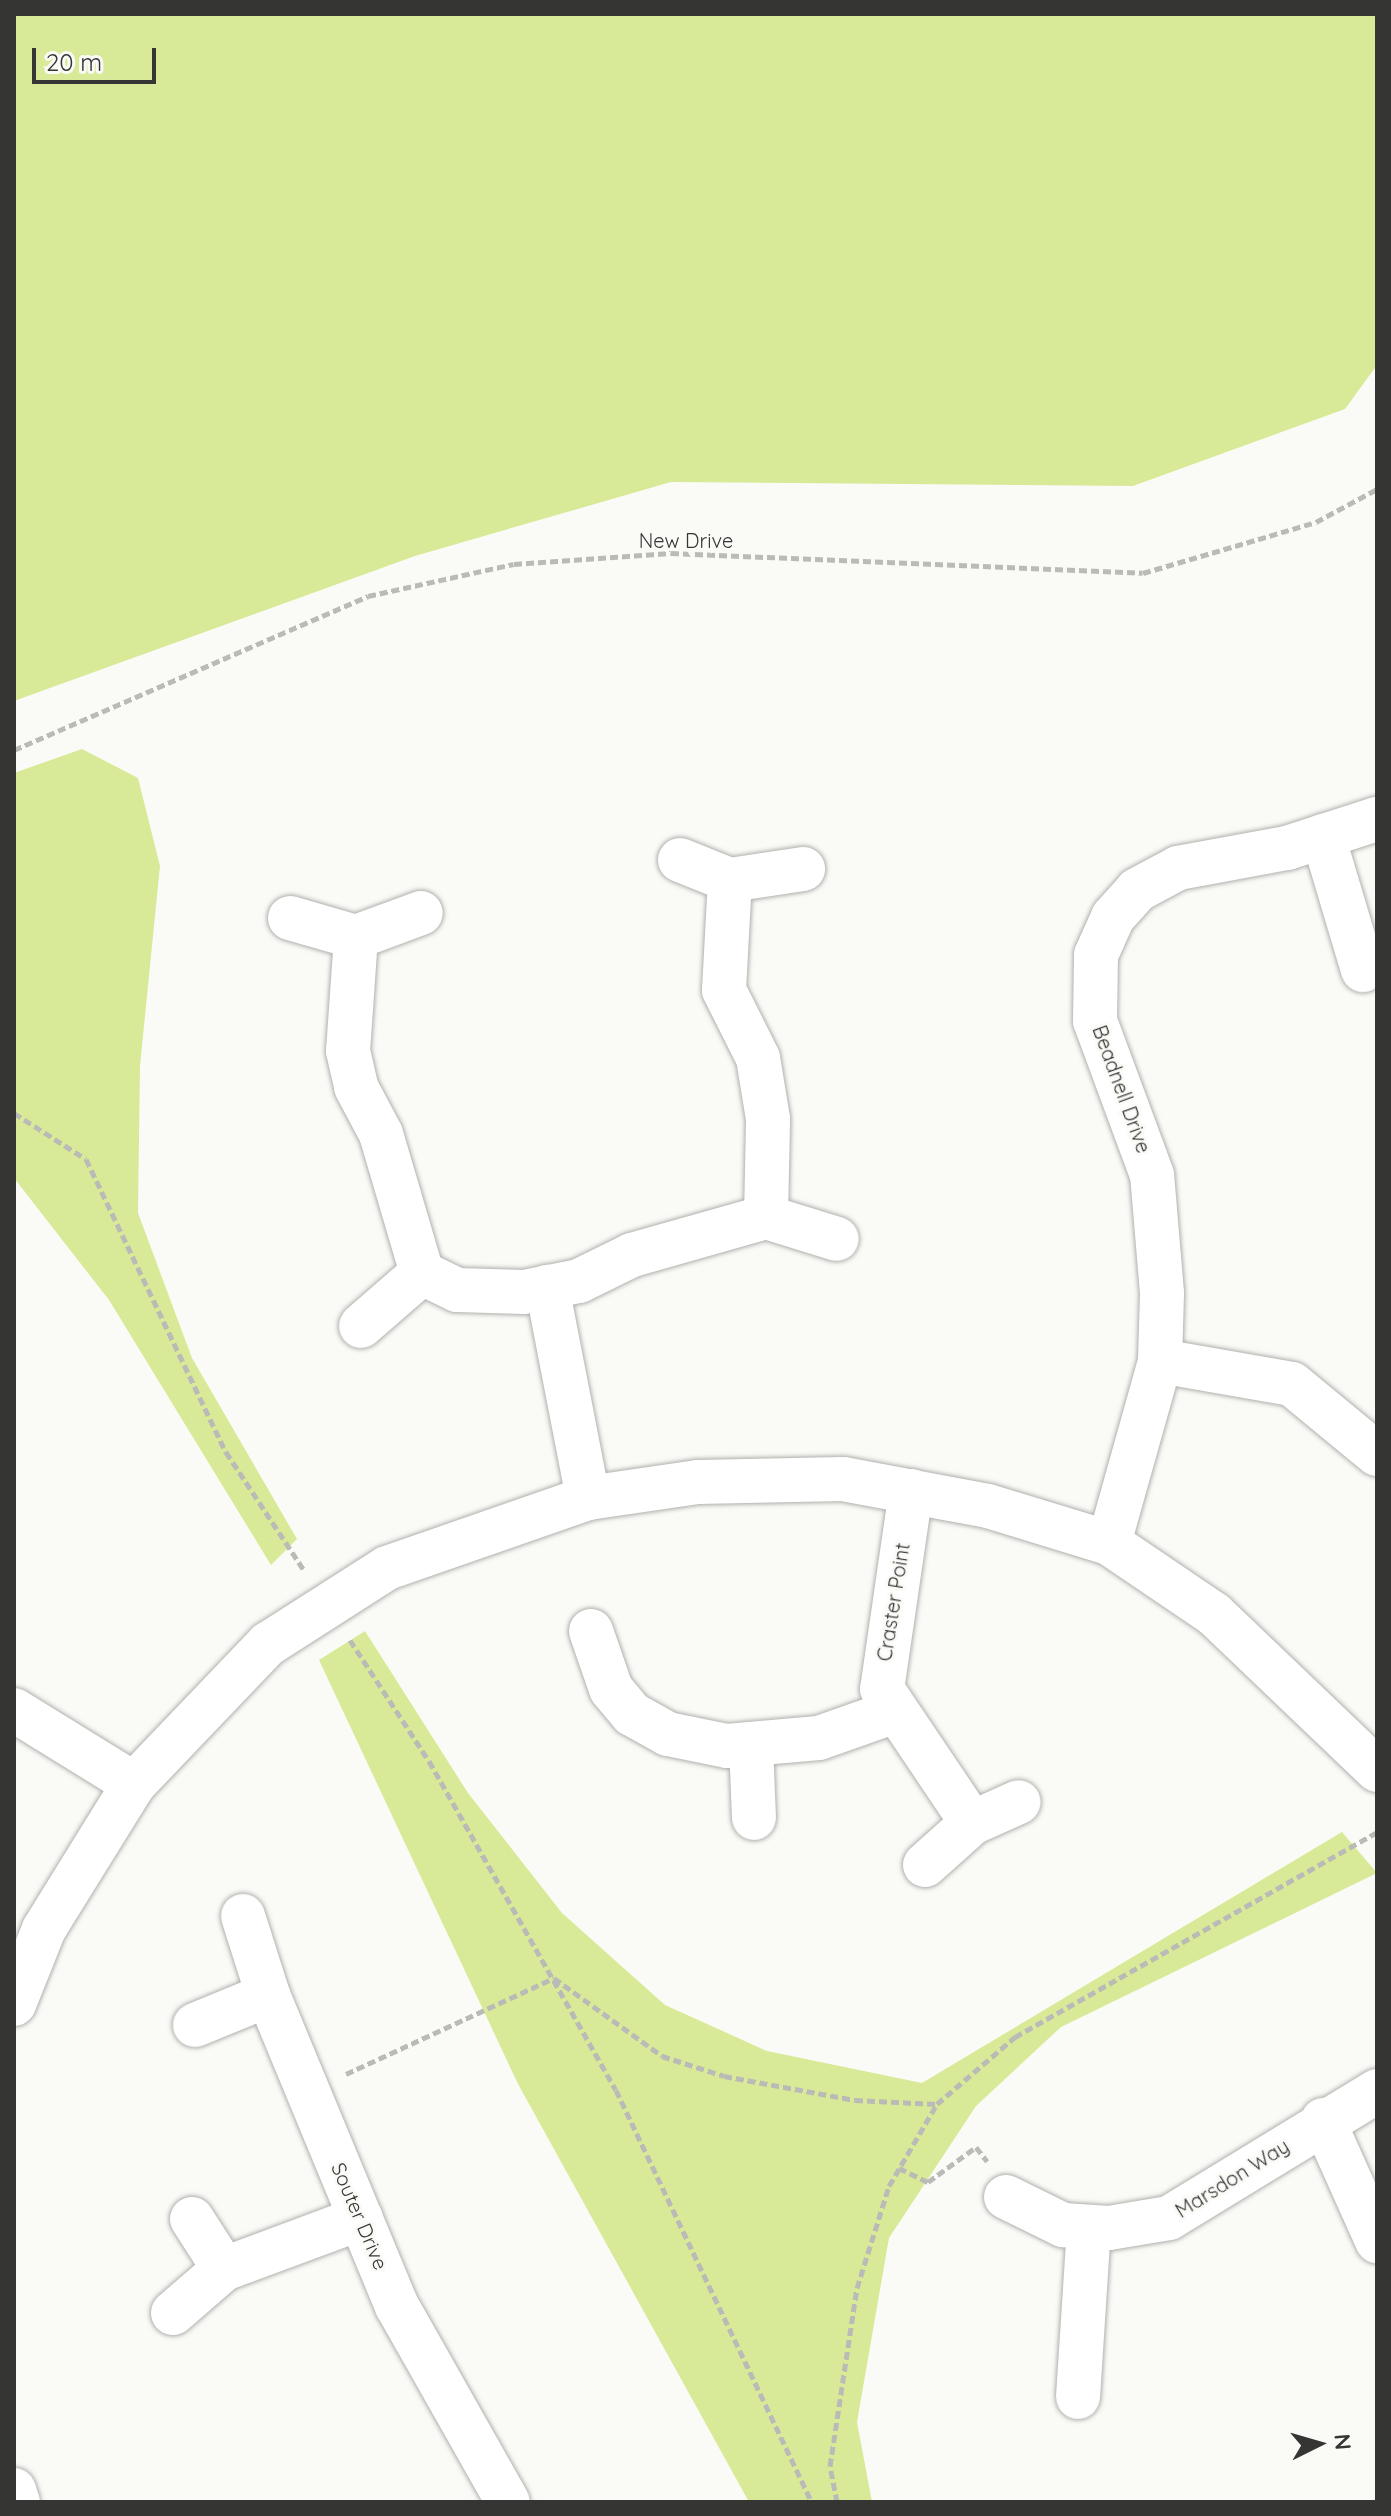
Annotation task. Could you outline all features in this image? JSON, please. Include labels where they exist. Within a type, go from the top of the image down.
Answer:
[{"type":"street","name":"Beadnell Drive","points":[[1109,1543],[1160,1361],[1152,1175],[1095,1021],[1096,955],[1137,890],[1178,868],[1323,836],[1377,819]]},
{"type":"street","points":[[1323,836],[1363,970]]},
{"type":"street","points":[[680,860],[730,880],[803,869]]},
{"type":"street","points":[[730,880],[724,990],[758,1058],[768,1119],[766,1217]]},
{"type":"street","points":[[290,918],[356,937],[421,913]]},
{"type":"street","points":[[356,937],[348,1051],[356,1087],[381,1134],[422,1273],[457,1290],[547,1287],[766,1217],[837,1239]]},
{"type":"street","points":[[361,1326],[422,1273]]},
{"type":"street","points":[[547,1287],[588,1498]]},
{"type":"street","points":[[1160,1361],[1292,1384],[1377,1454]]},
{"type":"street","points":[[14,2004],[44,1929],[134,1784],[213,1694],[326,1603],[387,1568],[478,1531],[588,1498],[781,1476],[911,1491],[1109,1543],[1249,1644],[1377,1770]]},
{"type":"street","name":"Craster Point","points":[[911,1491],[882,1659],[882,1689],[893,1712],[972,1823]]},
{"type":"street","points":[[591,1631],[611,1689],[632,1714],[668,1734],[751,1744],[819,1738],[893,1712]]},
{"type":"street","points":[[14,1710],[134,1784]]},
{"type":"street","points":[[751,1744],[754,1818]]},
{"type":"street","points":[[925,1865],[972,1823],[1019,1802]]},
{"type":"street","name":"Souter Drive","points":[[243,1916],[268,1995],[397,2306],[508,2502]]},
{"type":"street","points":[[195,2025],[268,1995]]},
{"type":"street","name":"Marsdon Way","points":[[1006,2197],[1063,2225],[1089,2227],[1169,2218],[1323,2120],[1377,2091]]},
{"type":"street","points":[[1323,2120],[1377,2241]]},
{"type":"street","points":[[173,2313],[224,2269],[361,2218]]},
{"type":"street","points":[[192,2219],[224,2269]]},
{"type":"street","points":[[1078,2397],[1089,2227]]},
{"type":"street","points":[[14,2490],[18,2502]]},
{"type":"path","name":"New Drive","points":[[14,750],[368,596],[514,564],[671,553],[1143,573],[1302,527],[1377,489]]},
{"type":"path","points":[[14,1113],[86,1159],[226,1452],[304,1569]]},
{"type":"path","points":[[353,1643],[554,1978],[616,2090],[812,2502]]},
{"type":"path","points":[[837,2502],[830,2466],[839,2369],[857,2288],[899,2168],[937,2104],[1015,2037],[1377,1832]]},
{"type":"path","points":[[307,2091],[554,1978]]},
{"type":"path","points":[[554,1978],[662,2056],[711,2072],[789,2091],[937,2104]]},
{"type":"path","points":[[899,2168],[928,2182],[976,2147],[988,2159],[974,2196],[1006,2197]]},
{"type":"green space","points":[[14,14],[1377,14],[1377,365],[1345,409],[1133,486],[671,482],[415,556],[14,701]]},
{"type":"green space","points":[[82,749],[138,778],[160,866],[140,1066],[138,1213],[192,1358],[297,1539],[271,1565],[109,1300],[14,1178],[14,773]]},
{"type":"green space","points":[[365,1631],[468,1793],[562,1913],[665,2005],[767,2051],[922,2083],[1342,1832],[1377,1873],[1061,2027],[976,2106],[889,2238],[857,2422],[872,2502],[749,2502],[518,2084],[319,1660]]}]
